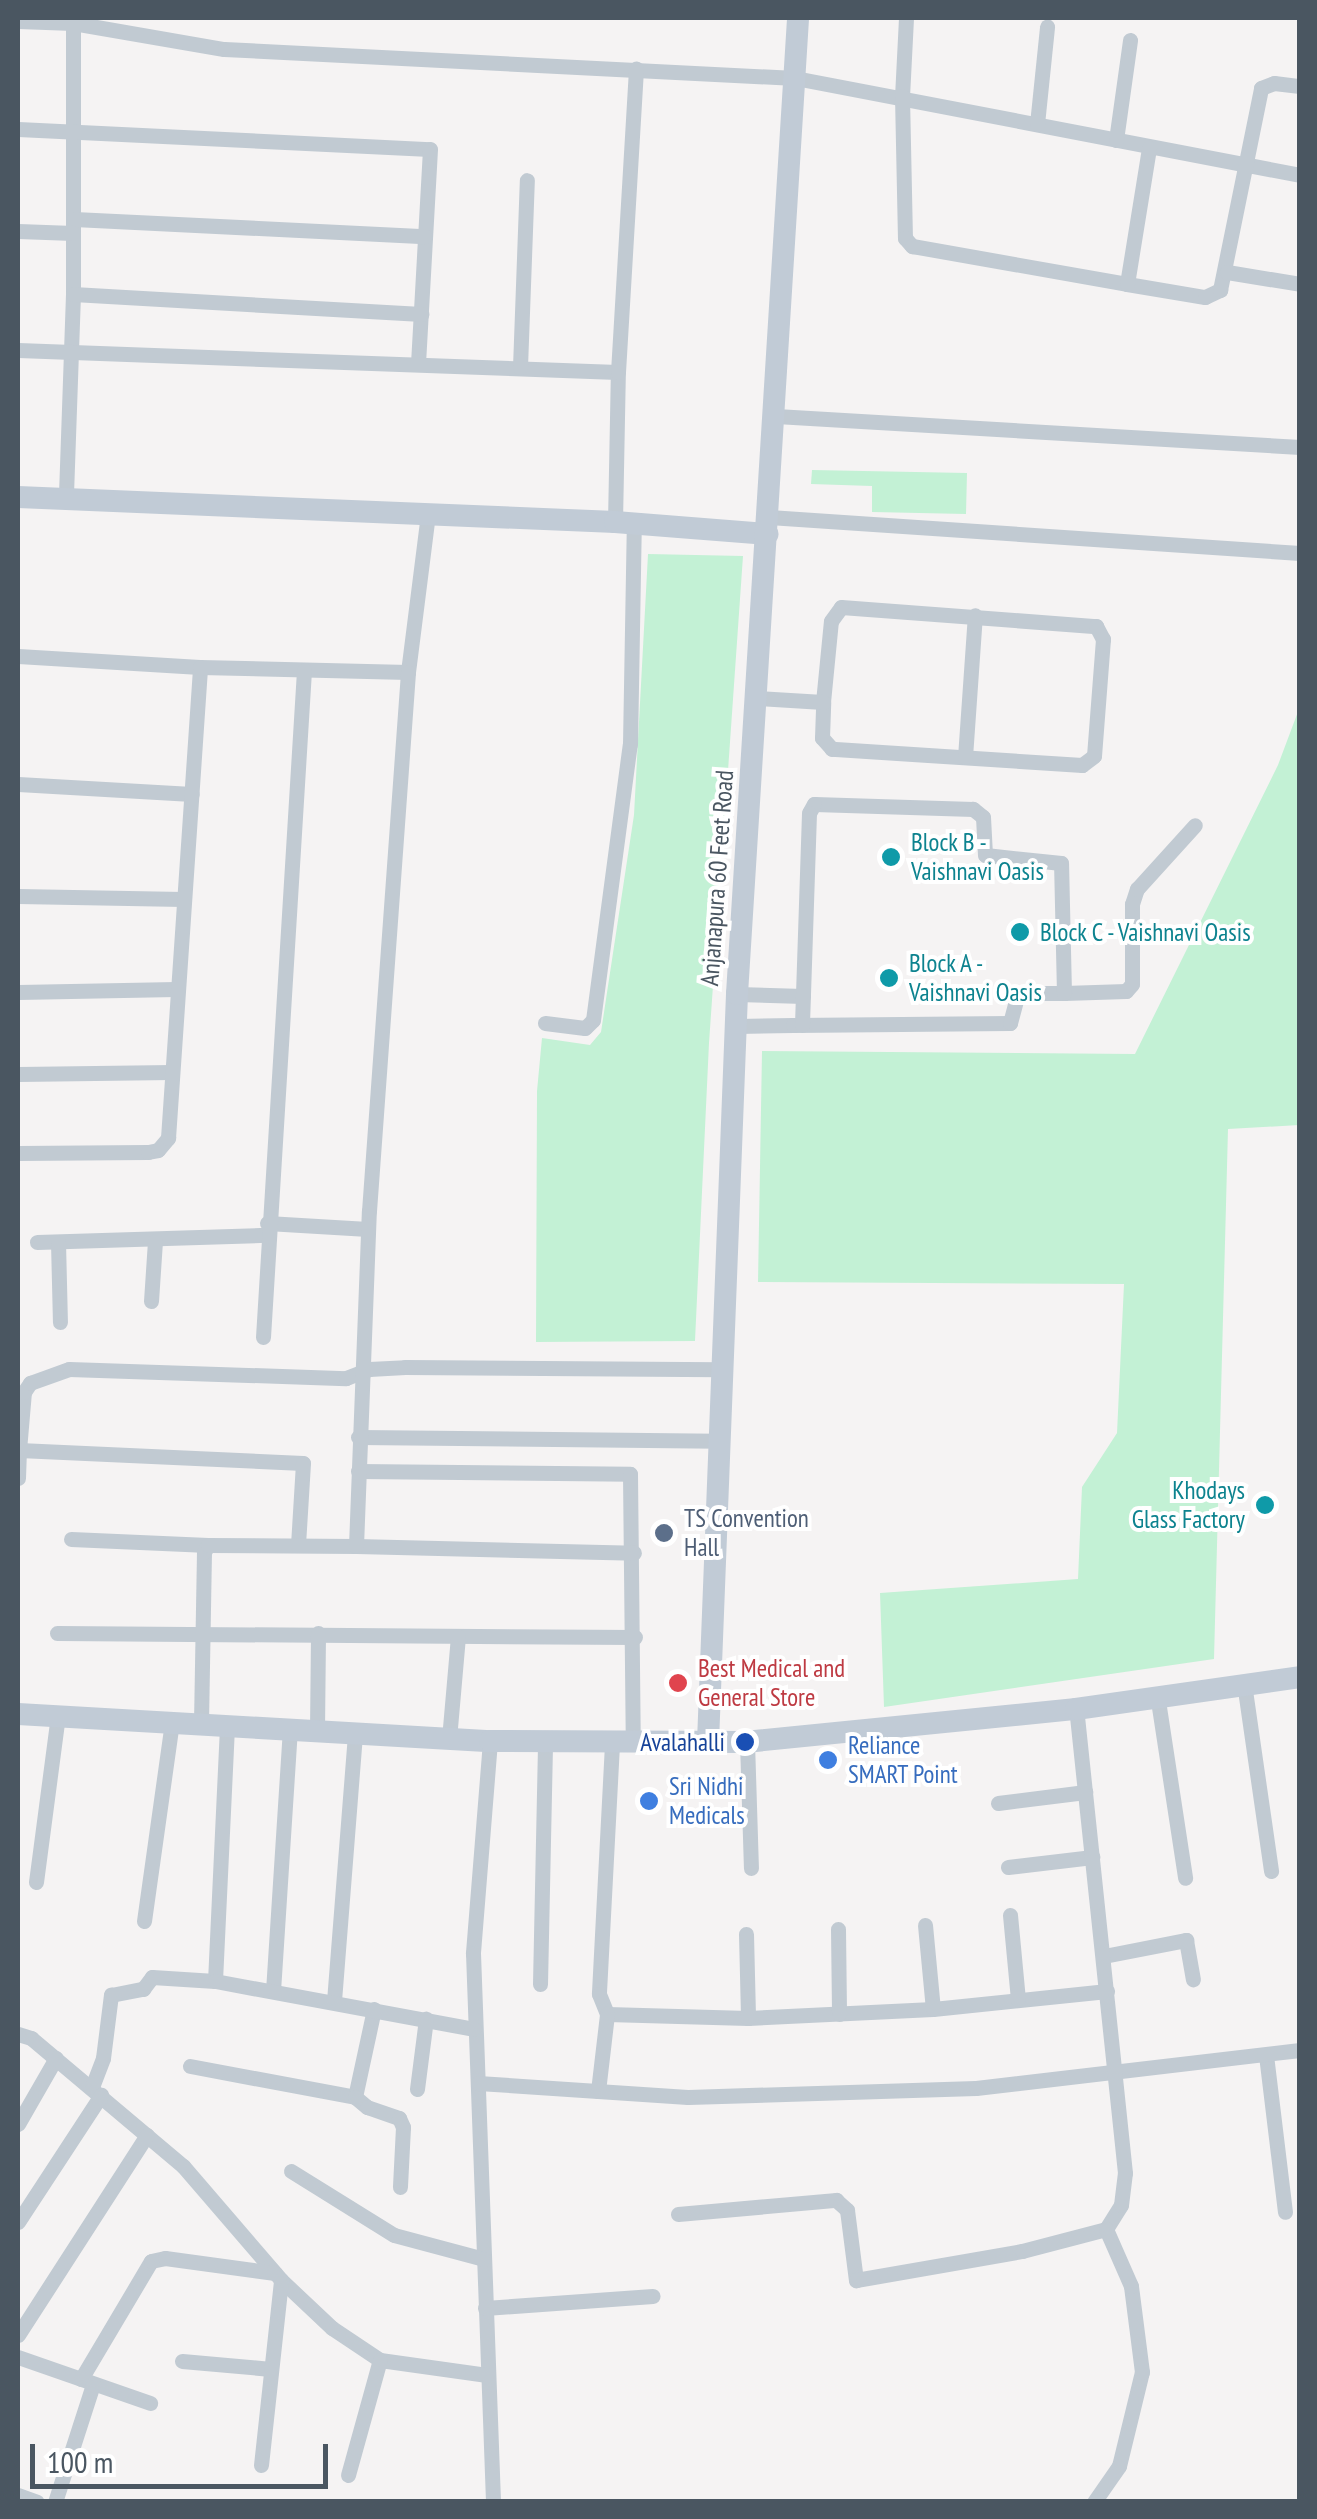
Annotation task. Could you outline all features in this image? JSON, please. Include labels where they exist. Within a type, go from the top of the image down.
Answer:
[{"type":"street","name":"Anjanapura 60 Feet Road","points":[[708,1742],[737,994],[798,18]]},
{"type":"street","points":[[906,18],[902,226],[912,246],[1127,284],[1205,297],[1220,290],[1227,272],[1244,163],[1261,88],[1274,82],[1300,86]]},
{"type":"street","points":[[18,21],[73,20],[224,49],[442,64],[795,78],[1300,175]]},
{"type":"street","points":[[66,497],[74,226],[73,20]]},
{"type":"street","points":[[1037,124],[1047,26]]},
{"type":"street","points":[[1116,140],[1130,40]]},
{"type":"street","points":[[545,1024],[585,1028],[593,1020],[630,744],[618,372],[636,69]]},
{"type":"street","points":[[18,129],[430,148],[418,362]]},
{"type":"street","points":[[1127,284],[1150,148]]},
{"type":"street","points":[[520,367],[527,180]]},
{"type":"street","points":[[18,231],[74,226],[425,236]]},
{"type":"street","points":[[1227,272],[1300,284]]},
{"type":"street","points":[[73,294],[421,314]]},
{"type":"street","points":[[18,350],[618,372]]},
{"type":"street","points":[[776,416],[1300,447]]},
{"type":"street","points":[[18,497],[769,526],[1300,553]]},
{"type":"street","points":[[356,1546],[368,1229],[408,672],[428,513]]},
{"type":"street","points":[[841,607],[1090,623],[1103,639],[1090,762],[832,749],[822,738],[823,702],[831,621],[841,607]]},
{"type":"street","points":[[965,757],[975,615]]},
{"type":"street","points":[[18,656],[200,667],[408,672]]},
{"type":"street","points":[[18,1154],[158,1150],[168,1138],[200,667]]},
{"type":"street","points":[[263,1337],[266,1230],[304,670]]},
{"type":"street","points":[[757,698],[823,702]]},
{"type":"street","points":[[18,784],[192,794]]},
{"type":"street","points":[[802,1025],[808,814],[818,803],[973,809],[982,817],[984,856],[1061,863],[1064,993]]},
{"type":"street","points":[[737,1026],[1010,1023],[1018,993],[1126,991],[1132,984],[1132,904],[1137,889],[1195,825]]},
{"type":"street","points":[[18,896],[183,899]]},
{"type":"street","points":[[18,992],[176,990]]},
{"type":"street","points":[[737,994],[803,996]]},
{"type":"street","points":[[18,1074],[172,1072]]},
{"type":"street","points":[[37,1242],[155,1241],[266,1230],[368,1229]]},
{"type":"street","points":[[151,1301],[155,1241]]},
{"type":"street","points":[[58,1242],[60,1322]]},
{"type":"street","points":[[18,1478],[24,1392],[30,1383],[52,1372],[346,1378],[405,1367],[720,1369]]},
{"type":"street","points":[[358,1436],[717,1441]]},
{"type":"street","points":[[19,1450],[303,1463],[298,1544]]},
{"type":"street","points":[[358,1470],[630,1474],[635,1637],[599,1994],[607,2014],[598,2091]]},
{"type":"street","points":[[72,1539],[634,1553]]},
{"type":"street","points":[[201,1723],[204,1552],[208,1545]]},
{"type":"street","points":[[57,1633],[635,1637]]},
{"type":"street","points":[[317,1730],[318,1634]]},
{"type":"street","points":[[449,1739],[458,1636]]},
{"type":"street","points":[[18,1714],[490,1741],[747,1742],[1076,1709],[1156,1694],[1300,1677]]},
{"type":"street","points":[[1244,1683],[1271,1871]]},
{"type":"street","points":[[1156,1694],[1185,1878]]},
{"type":"street","points":[[678,2214],[836,2200],[847,2210],[856,2280],[1022,2251],[1106,2229],[1121,2206],[1125,2173],[1076,1709]]},
{"type":"street","points":[[36,1882],[58,1715]]},
{"type":"street","points":[[144,1921],[172,1722]]},
{"type":"street","points":[[215,1981],[227,1724]]},
{"type":"street","points":[[274,1991],[290,1728]]},
{"type":"street","points":[[334,2001],[355,1733]]},
{"type":"street","points":[[490,1741],[473,1953],[493,2502]]},
{"type":"street","points":[[540,1984],[545,1742]]},
{"type":"street","points":[[747,1742],[751,1868]]},
{"type":"street","points":[[998,1803],[1085,1792]]},
{"type":"street","points":[[1008,1867],[1092,1857]]},
{"type":"street","points":[[1010,1915],[1018,2000]]},
{"type":"street","points":[[925,1924],[933,2009]]},
{"type":"street","points":[[838,1929],[839,2014]]},
{"type":"street","points":[[746,1934],[748,2018]]},
{"type":"street","points":[[1104,1956],[1186,1940],[1193,1979]]},
{"type":"street","points":[[18,2222],[97,2091],[111,1995],[116,1991],[143,1989],[152,1977],[215,1981],[474,2029]]},
{"type":"street","points":[[607,2014],[748,2018],[839,2014],[933,2009],[1107,1991]]},
{"type":"street","points":[[355,2097],[374,2009]]},
{"type":"street","points":[[417,2090],[426,2019]]},
{"type":"street","points":[[18,2034],[31,2038],[147,2135],[230,2216],[278,2276],[332,2328],[380,2360],[487,2375]]},
{"type":"street","points":[[478,2083],[688,2096],[957,2088],[1116,2075],[1300,2050]]},
{"type":"street","points":[[1266,2055],[1285,2212]]},
{"type":"street","points":[[18,2124],[56,2058]]},
{"type":"street","points":[[190,2066],[355,2097],[367,2107],[398,2118],[403,2127],[400,2187]]},
{"type":"street","points":[[18,2335],[147,2135]]},
{"type":"street","points":[[291,2172],[394,2234],[484,2258]]},
{"type":"street","points":[[1094,2502],[1119,2466],[1142,2372],[1131,2286],[1106,2229]]},
{"type":"street","points":[[55,2502],[87,2382],[151,2261],[165,2258],[278,2276]]},
{"type":"street","points":[[261,2465],[278,2276]]},
{"type":"street","points":[[485,2308],[653,2296]]},
{"type":"street","points":[[18,2357],[150,2403]]},
{"type":"street","points":[[348,2475],[380,2360]]},
{"type":"street","points":[[182,2361],[272,2369]]},
{"type":"street","points":[[18,2495],[37,2502]]},
{"type":"green space","points":[[812,470],[967,473],[966,514],[872,512],[872,486],[811,484]]},
{"type":"green space","points":[[648,554],[743,556],[709,1043],[695,1341],[536,1342],[537,1091],[542,1038],[590,1045],[601,1032],[634,815]]},
{"type":"green space","points":[[1299,709],[1299,1125],[1228,1129],[1214,1659],[884,1707],[880,1593],[1078,1579],[1082,1487],[1117,1433],[1124,1284],[758,1282],[762,1051],[1135,1054],[1278,765]]},
{"type":"place","name":"Block B - Vaishnavi Oasis","points":[[891,857]]},
{"type":"place","name":"Block C - Vaishnavi Oasis","points":[[1020,932]]},
{"type":"place","name":"Block A - Vaishnavi Oasis","points":[[889,978]]},
{"type":"place","name":"Khodays Glass Factory","points":[[1265,1505]]},
{"type":"place","name":"TS Convention Hall","points":[[664,1533]]},
{"type":"place","name":"Best Medical and General Store","points":[[678,1683]]},
{"type":"place","name":"Avalahalli","points":[[745,1742]]},
{"type":"place","name":"Reliance SMART Point","points":[[828,1760]]},
{"type":"place","name":"Sri Nidhi Medicals","points":[[649,1801]]}]
